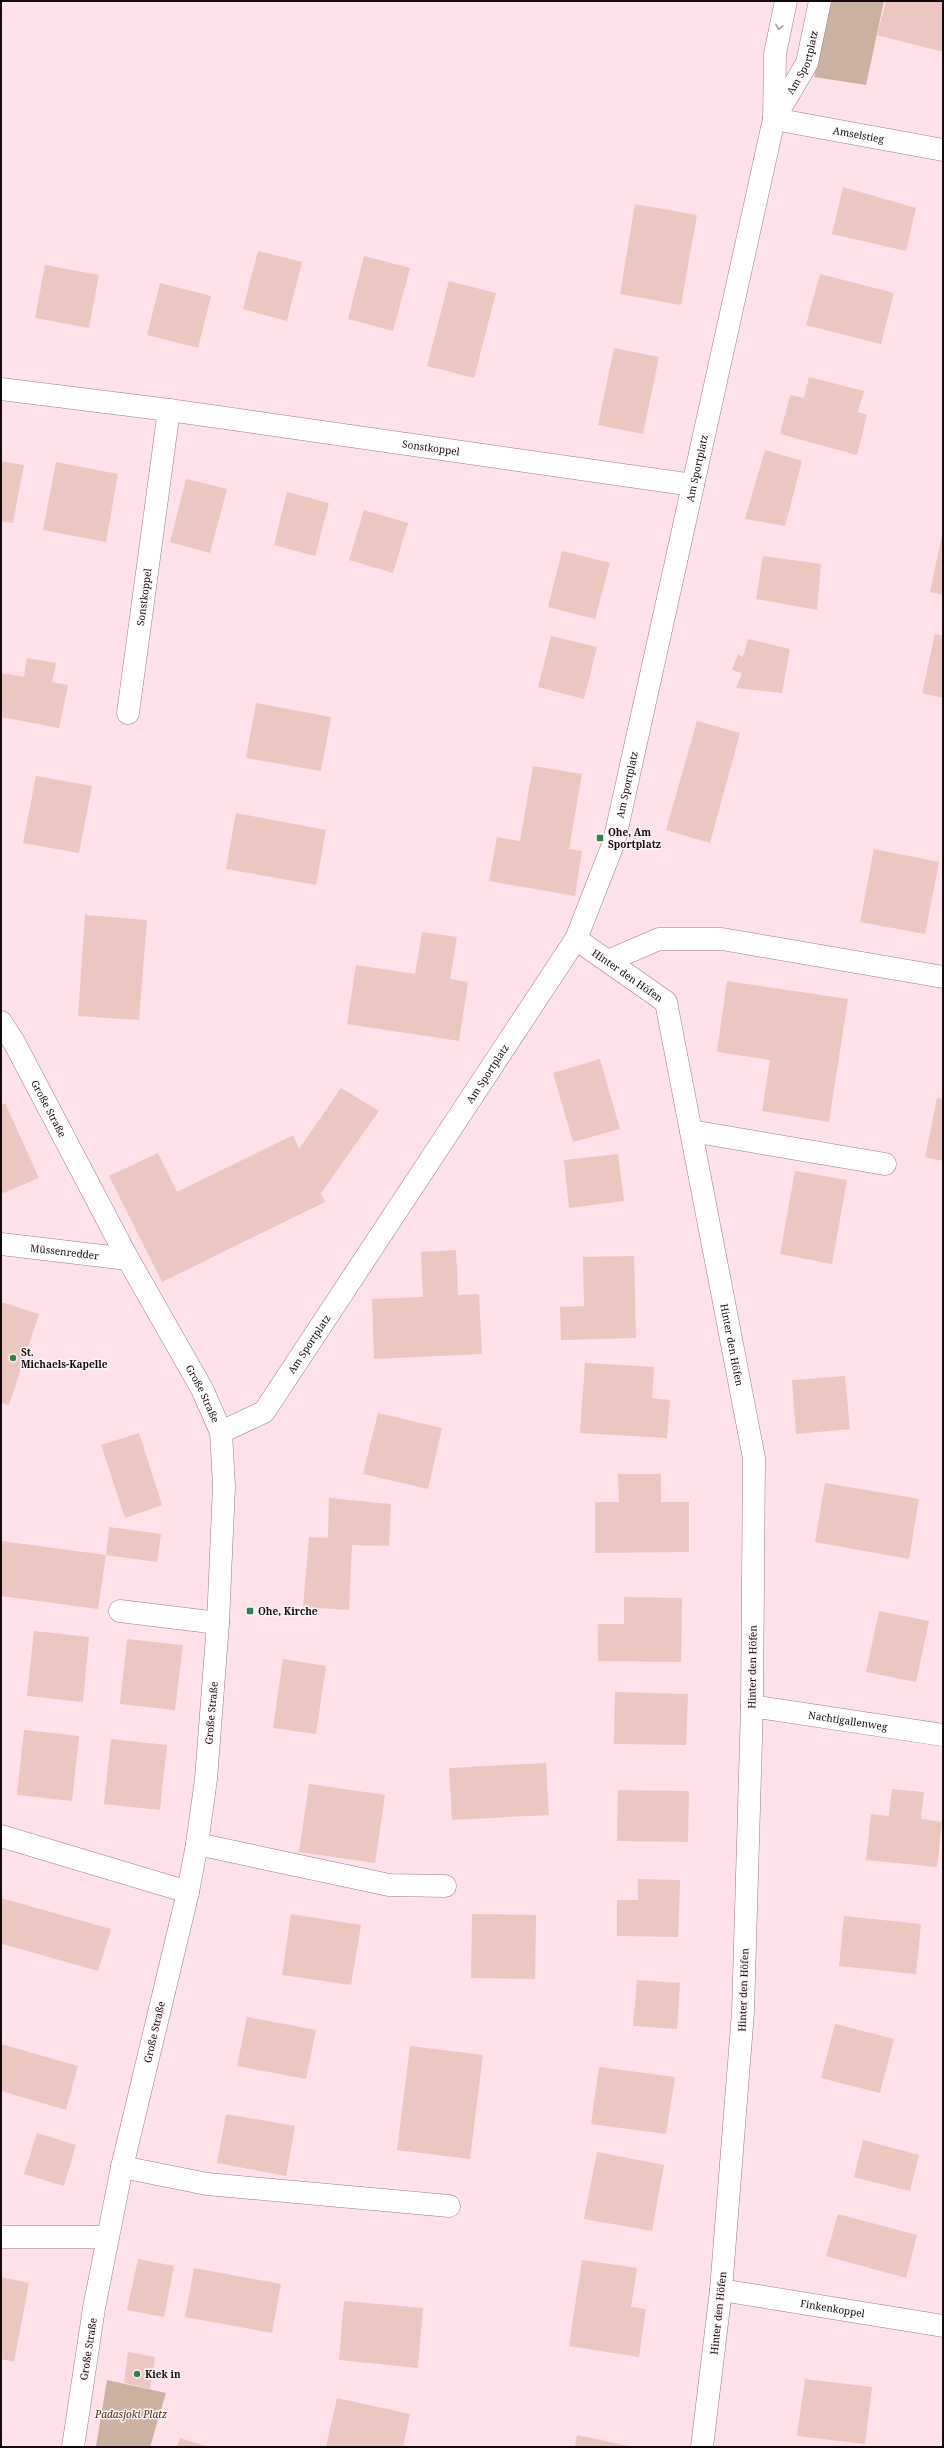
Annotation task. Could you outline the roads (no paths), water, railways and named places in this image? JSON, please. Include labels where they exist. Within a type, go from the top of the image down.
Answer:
[{"type":"street","name":"Am Sportplatz","points":[[221,1432],[264,1412],[576,939],[614,842],[774,119],[775,54],[786,1]]},
{"type":"street","name":"Am Sportplatz","points":[[774,119],[807,63],[820,1]]},
{"type":"street","name":"Amselstieg","points":[[774,119],[943,150]]},
{"type":"street","name":"Sonstkoppel","points":[[1,389],[169,410],[693,485]]},
{"type":"street","name":"Sonstkoppel","points":[[128,713],[169,410]]},
{"type":"street","name":"Hinter den Höfen","points":[[576,939],[666,1002],[754,1458],[752,1706],[743,2012],[721,2290],[702,2447]]},
{"type":"street","points":[[608,961],[659,939],[722,939],[943,977]]},
{"type":"street","name":"Große Straße","points":[[1,1022],[128,1259],[202,1389],[221,1432],[224,1486],[218,1623],[206,1779],[197,1844],[188,1892],[122,2167],[94,2308],[73,2447]]},
{"type":"street","points":[[692,1131],[885,1164]]},
{"type":"street","name":"Müssenredder","points":[[1,1244],[128,1259]]},
{"type":"street","points":[[120,1611],[218,1623]]},
{"type":"street","name":"Nachtigallenweg","points":[[752,1706],[943,1734]]},
{"type":"street","points":[[1,1836],[188,1892]]},
{"type":"street","points":[[197,1844],[389,1885],[445,1886]]},
{"type":"street","points":[[122,2167],[207,2184],[449,2206]]},
{"type":"street","points":[[1,2237],[108,2237]]},
{"type":"street","name":"Finkenkoppel","points":[[721,2290],[943,2326]]},
{"type":"place","name":"Ohe, Am Sportplatz","points":[[600,838]]},
{"type":"place","name":"St. Michaels-Kapelle","points":[[13,1358]]},
{"type":"place","name":"Ohe, Kirche","points":[[250,1611]]},
{"type":"place","name":"Kiek in","points":[[137,2374]]},
{"type":"park label","name":"Padasjoki Platz","points":[[131,2414]]}]
